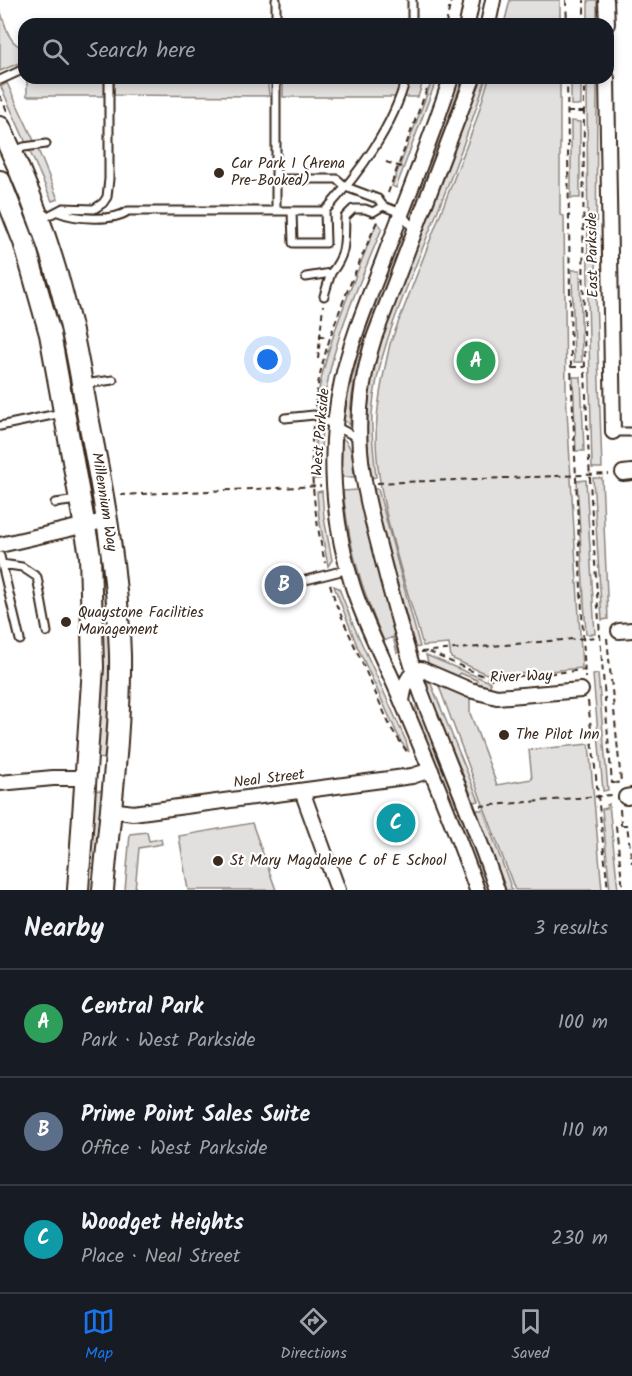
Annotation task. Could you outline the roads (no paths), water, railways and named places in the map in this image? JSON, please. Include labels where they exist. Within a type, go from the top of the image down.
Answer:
[{"type":"street","points":[[468,18],[472,0]]},
{"type":"street","points":[[490,18],[494,0]]},
{"type":"street","points":[[606,0],[607,18]]},
{"type":"street","name":"West Parkside","points":[[449,84],[428,146],[351,348],[342,380],[335,425],[334,485],[340,537],[348,569],[367,624],[431,770],[477,890]]},
{"type":"street","points":[[471,84],[367,359],[360,395],[358,438],[366,495],[414,671],[497,890]]},
{"type":"street","name":"East Parkside","points":[[607,84],[613,432]]},
{"type":"street","name":"Millennium Way","points":[[0,127],[40,220],[69,321],[108,520],[120,656],[117,735],[103,890]]},
{"type":"street","name":"Millennium Way","points":[[0,181],[19,227],[48,323],[90,555],[94,633],[78,890]]},
{"type":"street","points":[[19,227],[40,220]]},
{"type":"street","points":[[0,545],[108,520]]},
{"type":"street","name":"River Way","points":[[414,671],[421,669],[431,672],[470,690],[497,697],[585,689]]},
{"type":"street","points":[[402,701],[407,680],[414,671]]},
{"type":"street","name":"Neal Street","points":[[111,810],[133,813],[412,776],[431,770]]},
{"type":"street","points":[[0,783],[53,778],[86,778]]},
{"type":"street","points":[[302,791],[338,890]]},
{"type":"lane","points":[[276,0],[276,18]]},
{"type":"lane","points":[[412,0],[412,18]]},
{"type":"lane","points":[[0,80],[18,72]]},
{"type":"lane","points":[[40,220],[63,208],[94,209],[107,197],[109,84]]},
{"type":"lane","points":[[276,84],[276,212]]},
{"type":"lane","points":[[292,211],[292,243],[326,243],[325,211],[346,187],[377,144],[403,84]]},
{"type":"lane","points":[[11,152],[24,147],[46,144]]},
{"type":"lane","points":[[276,179],[337,179],[346,187],[378,199],[383,206],[401,213],[415,232]]},
{"type":"lane","points":[[324,296],[331,273],[344,253],[345,217],[353,209],[365,208],[374,212],[383,206]]},
{"type":"lane","points":[[58,212],[66,215],[113,219],[128,211],[325,211]]},
{"type":"lane","points":[[306,277],[331,273]]},
{"type":"lane","points":[[82,384],[113,380]]},
{"type":"lane","points":[[0,426],[65,413]]},
{"type":"lane","points":[[285,418],[314,415],[358,438]]},
{"type":"lane","points":[[613,432],[632,432]]},
{"type":"lane","points":[[55,503],[81,500]]},
{"type":"lane","points":[[0,556],[21,639]]},
{"type":"lane","points":[[2,564],[22,567],[37,577],[47,632]]},
{"type":"lane","points":[[294,583],[348,569]]},
{"type":"place","name":"Car Park 1 (Arena Pre-Booked)","points":[[219,173]]},
{"type":"place","name":"Central Park","points":[[476,361]]},
{"type":"place","name":"Prime Point Sales Suite","points":[[284,585]]},
{"type":"place","name":"Quaystone Facilities Management","points":[[66,622]]},
{"type":"place","name":"The Pilot Inn","points":[[504,735]]},
{"type":"place","name":"Woodget Heights","points":[[396,823]]},
{"type":"place","name":"St Mary Magdalene C of E School","points":[[218,861]]}]
